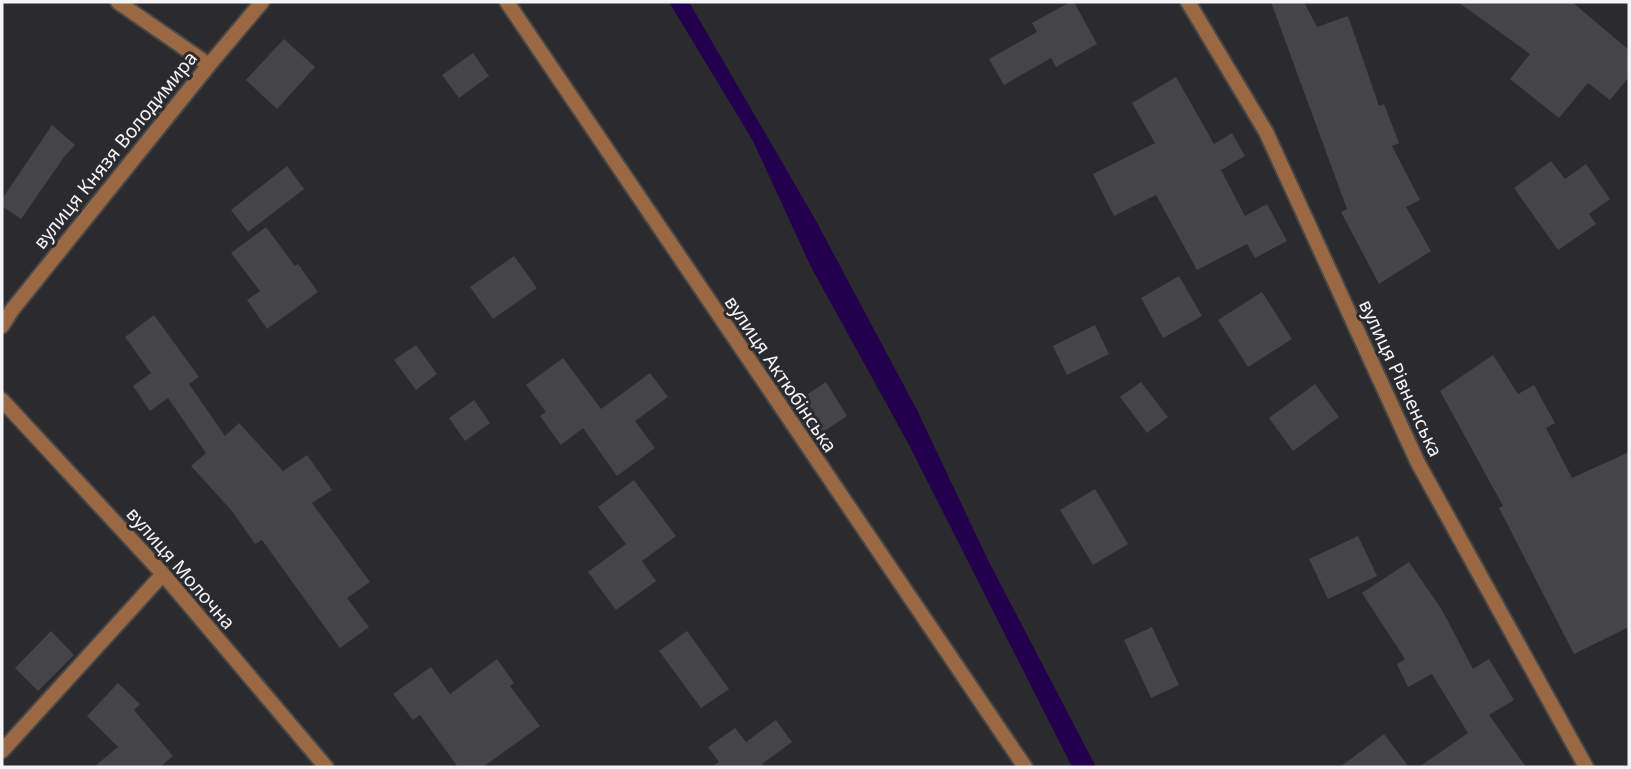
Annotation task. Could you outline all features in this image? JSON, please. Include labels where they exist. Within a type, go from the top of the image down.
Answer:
[{"type":"street","points":[[118,2],[209,65]]},
{"type":"street","name":"вулиця Князя Володимира","points":[[2,326],[12,310],[262,2]]},
{"type":"street","name":"вулиця Актюбінська","points":[[507,2],[1025,767]]},
{"type":"street","name":"вулиця Рівненська","points":[[1188,2],[1266,132],[1418,463],[1586,767]]},
{"type":"street","name":"вулиця Молочна","points":[[2,400],[163,574],[326,767]]},
{"type":"street","points":[[2,751],[163,574]]},
{"type":"shaded area","points":[[669,2],[689,2],[815,219],[917,410],[988,560],[1096,767],[1074,767],[1070,763],[908,443],[811,267],[753,141]]},
{"type":"building","points":[[1074,2],[1097,44],[1056,67],[1051,58],[1004,85],[989,59],[1037,32],[1032,23]]},
{"type":"building","points":[[1271,2],[1304,2],[1317,27],[1348,16],[1379,106],[1384,104],[1399,143],[1392,146],[1420,200],[1406,207],[1431,251],[1379,284],[1341,212],[1347,209]]},
{"type":"building","points":[[1458,2],[1572,2],[1629,50],[1629,77],[1610,100],[1588,83],[1559,118],[1510,79],[1530,54]]},
{"type":"building","points":[[284,39],[315,67],[277,109],[246,80]]},
{"type":"building","points":[[473,53],[489,76],[459,98],[442,75]]},
{"type":"building","points":[[1176,77],[1214,144],[1232,133],[1245,156],[1221,170],[1245,216],[1267,204],[1287,241],[1255,258],[1247,244],[1197,270],[1156,195],[1114,216],[1093,174],[1155,143],[1132,103]]},
{"type":"building","points":[[52,125],[75,145],[21,219],[2,206],[2,199]]},
{"type":"building","points":[[1551,161],[1565,179],[1586,164],[1610,199],[1589,214],[1596,224],[1558,250],[1514,188]]},
{"type":"building","points":[[287,166],[304,189],[248,232],[231,210]]},
{"type":"building","points":[[266,227],[318,292],[267,329],[247,300],[260,291],[231,253]]},
{"type":"building","points":[[514,256],[537,288],[493,319],[470,287]]},
{"type":"building","points":[[1179,276],[1202,316],[1163,338],[1141,298]]},
{"type":"building","points":[[1262,292],[1292,339],[1248,367],[1218,320]]},
{"type":"building","points":[[154,315],[199,377],[189,384],[225,436],[239,423],[283,471],[307,455],[332,490],[312,503],[370,582],[347,598],[369,627],[340,648],[262,540],[255,544],[232,511],[191,466],[206,453],[168,398],[150,411],[133,386],[151,373],[125,337]]},
{"type":"building","points":[[1095,325],[1109,354],[1067,375],[1053,346]]},
{"type":"building","points":[[416,345],[437,374],[416,390],[394,360]]},
{"type":"building","points":[[1493,355],[1518,394],[1534,385],[1555,423],[1546,428],[1572,478],[1629,452],[1629,627],[1574,654],[1499,508],[1503,506],[1440,391]]},
{"type":"building","points":[[563,358],[601,409],[650,373],[668,397],[635,421],[655,448],[617,476],[583,428],[561,445],[540,416],[546,412],[526,385]]},
{"type":"building","points":[[826,382],[847,416],[814,438],[791,405]]},
{"type":"building","points":[[1141,382],[1168,417],[1147,433],[1120,397]]},
{"type":"building","points":[[1315,384],[1339,417],[1293,451],[1269,418]]},
{"type":"building","points":[[474,400],[490,423],[465,441],[449,418]]},
{"type":"building","points":[[634,480],[676,536],[642,561],[656,581],[616,610],[588,572],[626,544],[598,507]]},
{"type":"building","points":[[1095,489],[1128,544],[1093,565],[1060,510]]},
{"type":"building","points":[[1358,536],[1377,576],[1328,599],[1309,559]]},
{"type":"building","points":[[1409,562],[1442,610],[1473,669],[1489,659],[1514,700],[1489,715],[1526,767],[1419,767],[1468,733],[1432,674],[1408,687],[1397,664],[1405,659],[1362,593]]},
{"type":"building","points":[[1152,627],[1179,685],[1151,698],[1124,640]]},
{"type":"building","points":[[51,631],[74,655],[38,691],[15,668]]},
{"type":"building","points":[[687,631],[729,689],[701,708],[659,651]]},
{"type":"building","points":[[497,659],[514,683],[510,686],[540,726],[483,767],[458,767],[420,715],[413,720],[393,694],[431,667],[450,694]]},
{"type":"building","points":[[118,683],[140,704],[134,710],[173,756],[160,767],[94,767],[118,747],[87,716]]},
{"type":"building","points":[[776,720],[792,742],[762,764],[764,767],[712,767],[719,762],[708,747],[735,728],[746,742]]},
{"type":"building","points":[[1384,734],[1409,767],[1340,767]]}]
